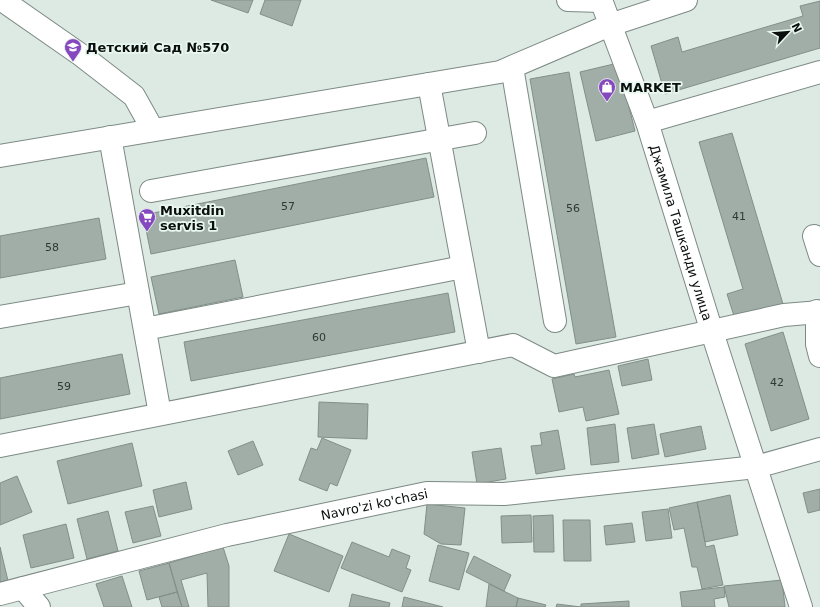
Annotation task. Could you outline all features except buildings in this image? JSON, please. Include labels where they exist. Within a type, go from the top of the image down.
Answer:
[{"type":"street","points":[[2,0],[81,55],[134,96],[153,130]]},
{"type":"street","points":[[568,0],[601,1]]},
{"type":"street","points":[[0,156],[500,72],[610,25],[686,0]]},
{"type":"street","name":"Джамила Ташканди улица","points":[[601,1],[647,122],[712,332],[801,607]]},
{"type":"street","points":[[512,67],[555,321]]},
{"type":"street","points":[[647,122],[820,72]]},
{"type":"street","points":[[429,84],[479,352]]},
{"type":"street","points":[[151,191],[475,133]]},
{"type":"street","points":[[110,137],[160,414]]},
{"type":"street","points":[[145,329],[463,267]]},
{"type":"street","points":[[0,317],[138,293]]},
{"type":"street","points":[[0,446],[513,345],[554,366],[784,315],[819,311],[817,344],[820,356]]},
{"type":"street","points":[[756,467],[820,449]]},
{"type":"street","name":"Navro'zi ko'chasi","points":[[0,594],[227,535],[427,493],[504,494],[756,467]]},
{"type":"street","points":[[23,588],[39,607]]},
{"type":"place","name":"Детский Сад №570","points":[[73,62]]},
{"type":"place","name":"MARKET","points":[[607,102]]},
{"type":"place","name":"Muxitdin servis 1","points":[[147,232]]}]
